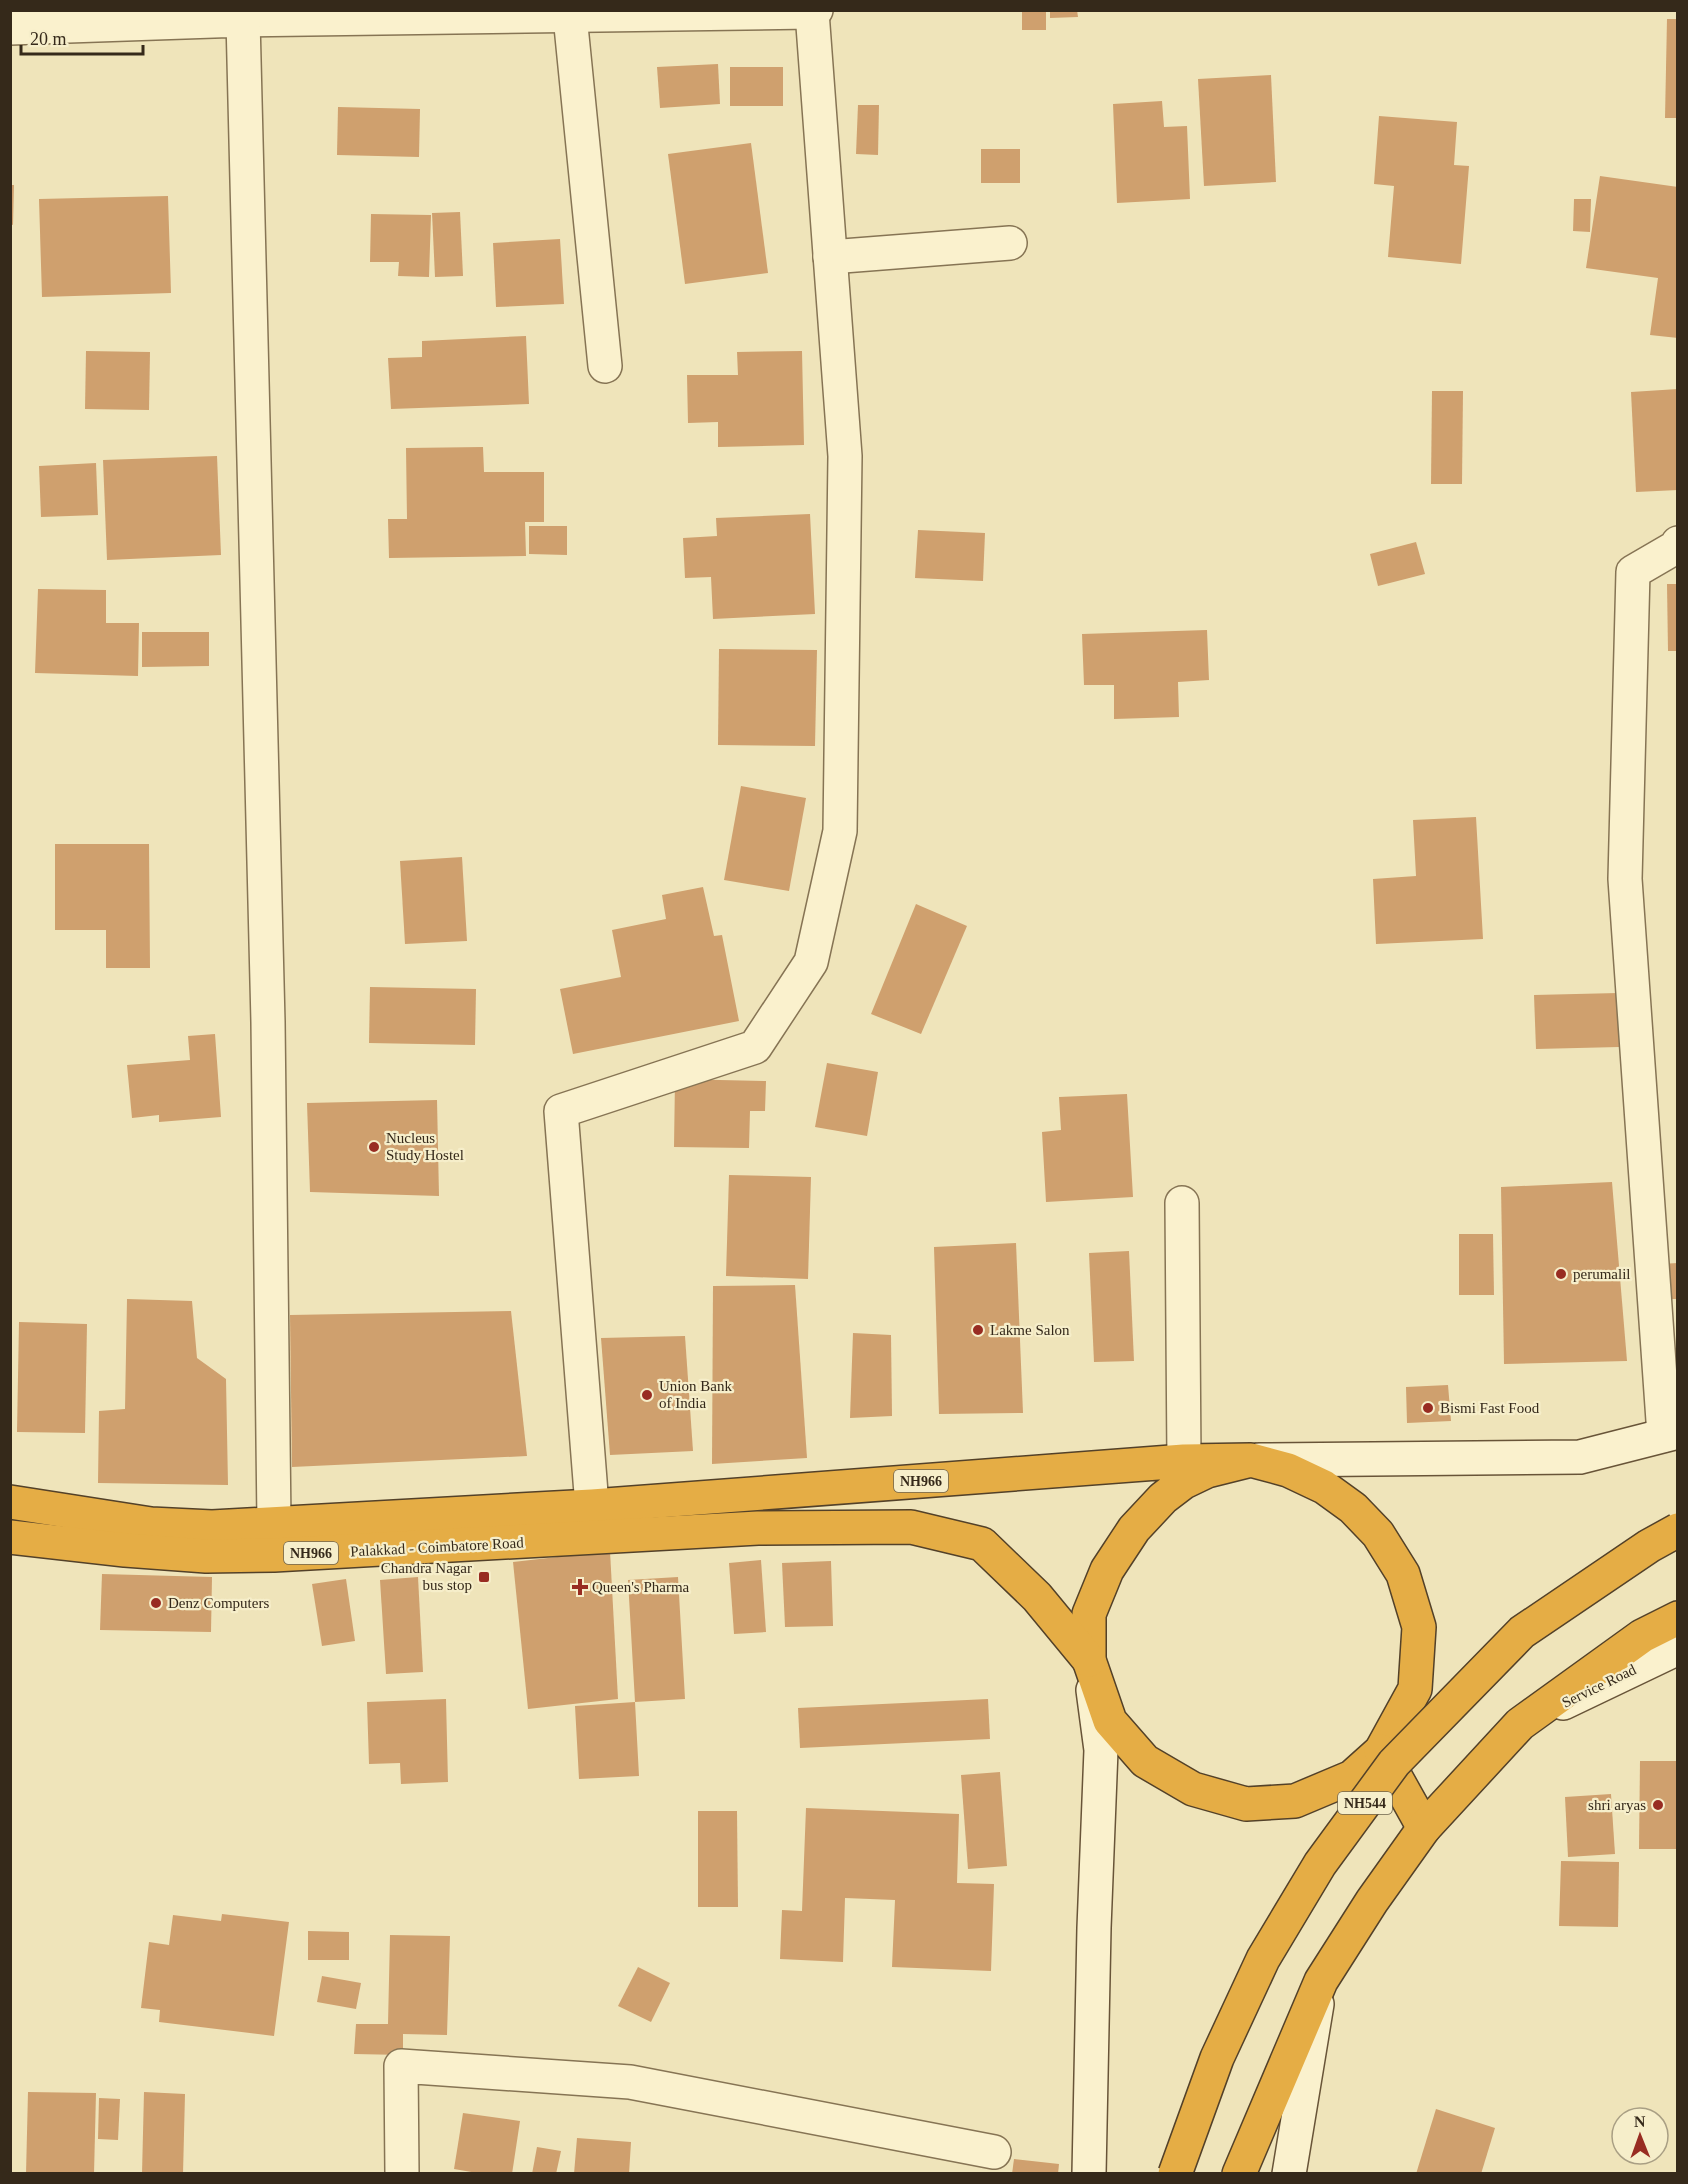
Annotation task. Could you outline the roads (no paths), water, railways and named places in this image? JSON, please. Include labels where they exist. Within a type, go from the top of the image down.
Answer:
[{"type":"highway","name":"NH966","points":[[10,1502],[151,1524],[212,1527],[592,1506],[1184,1461],[1251,1460]]},
{"type":"highway","points":[[1251,1460],[1288,1470],[1324,1486],[1353,1508],[1378,1534],[1403,1574],[1419,1628],[1415,1689],[1381,1751],[1352,1777],[1295,1801],[1246,1804],[1193,1789],[1145,1761],[1110,1721],[1089,1660],[1089,1614],[1107,1570],[1134,1529],[1163,1498],[1184,1482],[1207,1471],[1251,1460]]},
{"type":"highway","name":"Palakkad - Coimbatore Road","points":[[10,1536],[125,1550],[206,1556],[274,1555],[758,1528],[911,1527],[982,1544],[1037,1597],[1089,1660]]},
{"type":"highway","name":"NH544","points":[[1175,2174],[1217,2058],[1263,1959],[1320,1864],[1394,1763],[1522,1632],[1649,1546],[1677,1530]]},
{"type":"highway","points":[[1239,2174],[1321,1981],[1372,1901],[1424,1828],[1520,1724],[1642,1636],[1677,1618]]},
{"type":"highway","points":[[1381,1751],[1424,1828]]},
{"type":"street","points":[[10,28],[243,15],[570,16],[814,11],[845,456],[840,831],[811,962],[755,1047],[561,1111],[592,1506]]},
{"type":"street","points":[[243,15],[268,1022],[274,1523]]},
{"type":"street","points":[[570,16],[605,366]]},
{"type":"street","points":[[830,257],[1010,243]]},
{"type":"street","points":[[1251,1460],[1580,1457],[1671,1434],[1625,879],[1634,572],[1676,547],[1677,543]]},
{"type":"street","points":[[1182,1203],[1184,1461]]},
{"type":"street","name":"Service Road","points":[[1520,1724],[1677,1648]]},
{"type":"street","points":[[1089,1660],[1101,1749],[1094,1928],[1089,2174]]},
{"type":"street","points":[[1289,2174],[1321,1981]]},
{"type":"street","points":[[402,2174],[401,2066],[630,2082],[994,2152]]},
{"type":"place","name":"Nucleus Study Hostel","points":[[374,1147]]},
{"type":"place","name":"perumalil","points":[[1561,1274]]},
{"type":"place","name":"Lakme Salon","points":[[978,1330]]},
{"type":"place","name":"Union Bank of India","points":[[647,1395]]},
{"type":"place","name":"Bismi Fast Food","points":[[1428,1408]]},
{"type":"place","name":"Chandra Nagar bus stop","points":[[484,1577]]},
{"type":"place","name":"Queen's Pharma","points":[[580,1587]]},
{"type":"place","name":"Denz Computers","points":[[156,1603]]},
{"type":"place","name":"shri aryas","points":[[1658,1805]]}]
